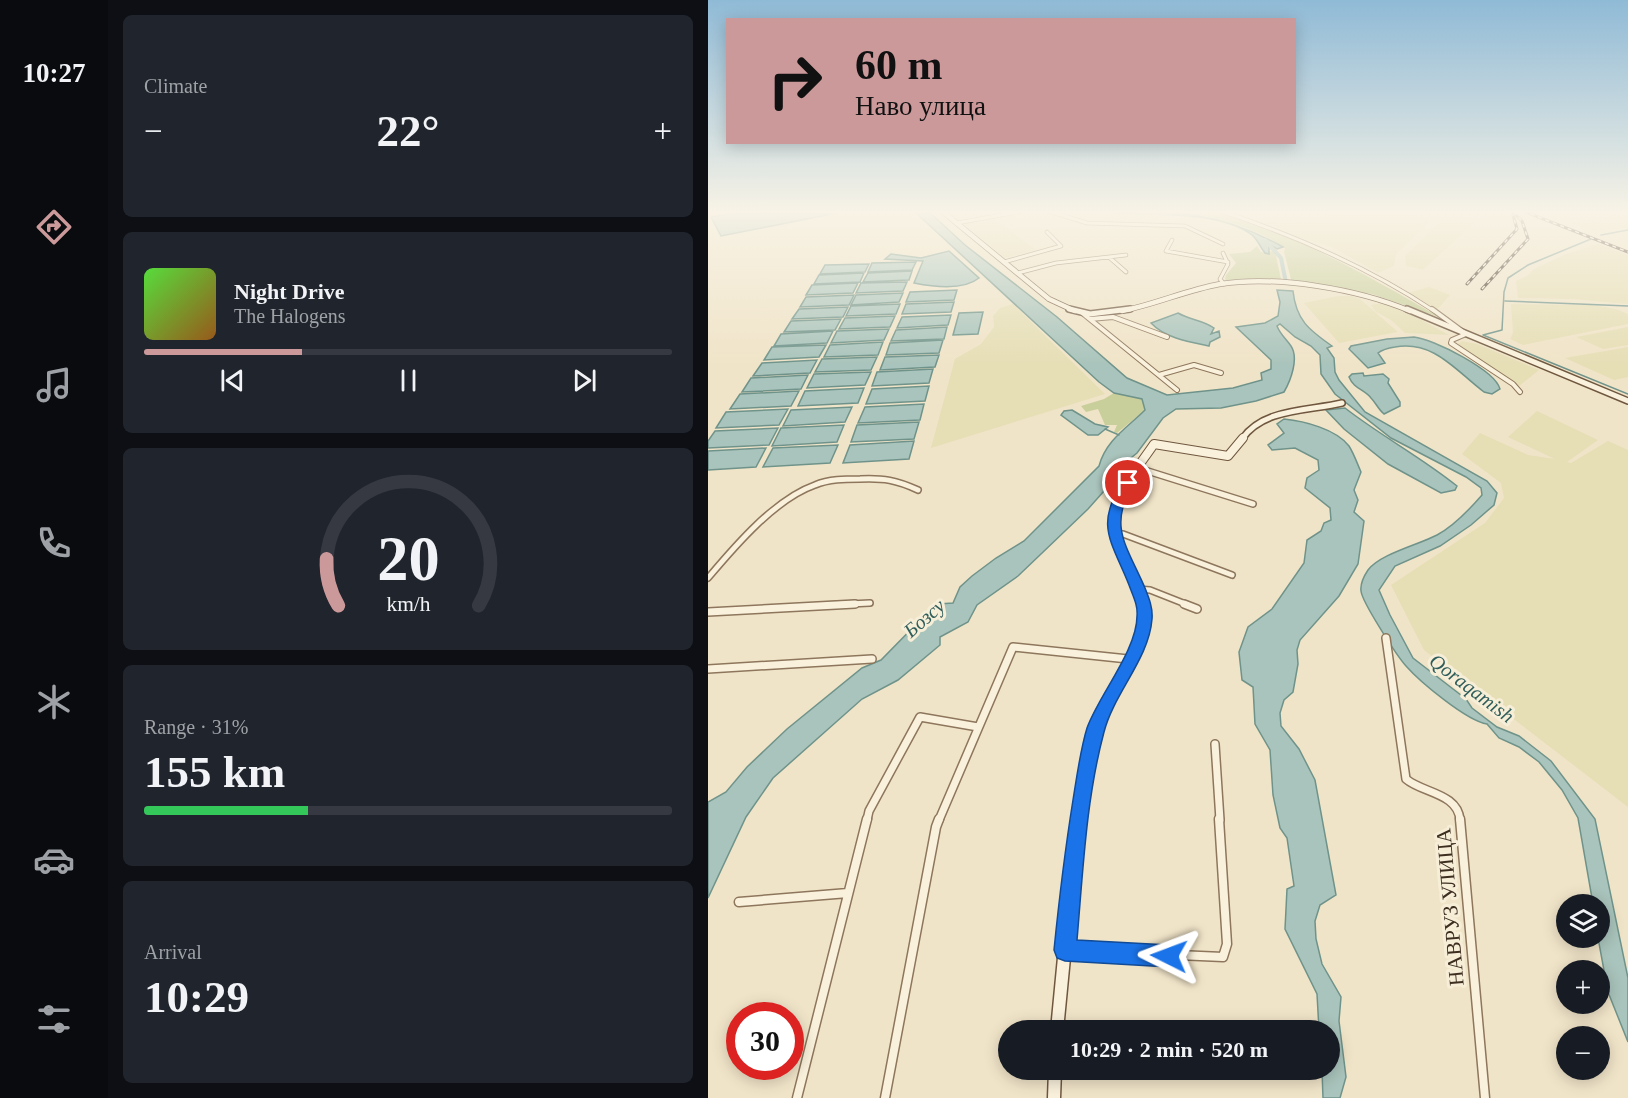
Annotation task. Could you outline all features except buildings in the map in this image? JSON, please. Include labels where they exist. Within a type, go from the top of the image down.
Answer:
[{"type":"main road","points":[[1004,262],[1053,302],[1080,311],[1103,313],[1121,311],[1224,284],[1296,286],[1368,296],[1394,304],[1628,401]]},
{"type":"main road","points":[[1059,1020],[1074,854],[1096,728],[1141,636],[1145,617],[1144,603],[1113,529],[1116,505],[1145,455],[1156,443],[1186,451],[1228,456],[1234,452],[1251,427],[1263,420],[1273,416],[1320,409],[1342,403]]},
{"type":"main road","points":[[1054,1098],[1055,1080]]},
{"type":"street","points":[[1018,273],[1064,262]]},
{"type":"street","points":[[1115,262],[1126,272]]},
{"type":"street","points":[[1224,284],[1220,279],[1228,262]]},
{"type":"street","points":[[1351,262],[1439,313],[1466,334],[1452,340],[1451,344],[1513,384],[1520,393]]},
{"type":"street","points":[[1080,311],[1177,390]]},
{"type":"street","points":[[1090,319],[1113,317],[1167,338]]},
{"type":"street","points":[[1159,375],[1194,365],[1221,373]]},
{"type":"street","points":[[1138,468],[1253,504]]},
{"type":"street","points":[[708,578],[722,560],[773,513],[812,484],[863,478],[898,480],[918,490]]},
{"type":"street","points":[[1115,534],[1123,534],[1232,575]]},
{"type":"street","points":[[1138,590],[1150,590],[1197,609]]},
{"type":"street","points":[[708,612],[870,603]]},
{"type":"street","name":"НАВРУЗ УЛИЦА","points":[[1386,638],[1406,779],[1418,787],[1444,795],[1460,815],[1485,1098]]},
{"type":"street","points":[[885,1098],[936,827],[1013,647],[1128,659]]},
{"type":"street","points":[[708,669],[872,659]]},
{"type":"street","points":[[797,1098],[869,812],[920,717],[978,726]]},
{"type":"street","points":[[1065,950],[1223,957],[1227,944],[1215,744]]},
{"type":"street","points":[[739,902],[848,893]]},
{"type":"shaded area","points":[[1359,262],[1395,262],[1394,266],[1378,273]]},
{"type":"shaded area","points":[[1406,262],[1431,262],[1423,270],[1406,266]]},
{"type":"shaded area","points":[[1548,262],[1628,262],[1628,304],[1572,299],[1518,298],[1516,281],[1527,276],[1534,269]]},
{"type":"shaded area","points":[[1429,287],[1450,295],[1437,310],[1408,293]]},
{"type":"shaded area","points":[[1338,296],[1352,296],[1360,299],[1398,332],[1339,343],[1304,303]]},
{"type":"shaded area","points":[[1382,303],[1416,317],[1449,335],[1405,333],[1391,320],[1376,312],[1371,305]]},
{"type":"shaded area","points":[[1013,304],[1105,394],[931,448],[955,359],[981,344],[994,327],[993,316],[1000,308]]},
{"type":"shaded area","points":[[1511,304],[1593,305],[1616,309],[1628,314],[1628,324],[1523,345],[1510,339],[1513,333]]},
{"type":"shaded area","points":[[1628,327],[1628,345],[1603,349],[1576,337]]},
{"type":"shaded area","points":[[1462,341],[1477,344],[1539,370],[1519,386],[1464,351],[1458,344]]},
{"type":"shaded area","points":[[1628,347],[1628,377],[1614,380],[1565,358]]},
{"type":"shaded area","points":[[1537,411],[1598,440],[1567,462],[1571,463],[1608,441],[1628,450],[1628,807],[1424,650],[1391,585],[1485,523],[1504,498],[1501,483],[1462,454],[1480,433],[1528,455],[1555,459],[1508,437]]},
{"type":"green space","points":[[1277,262],[1282,284],[1229,282],[1225,279],[1226,275],[1236,263]]},
{"type":"green space","points":[[1287,262],[1339,262],[1439,317],[1372,294],[1292,283]]},
{"type":"green space","points":[[1114,393],[1142,399],[1145,410],[1117,433],[1114,432],[1117,425],[1105,425],[1098,409],[1086,412],[1081,406],[1104,399]]},
{"type":"water","points":[[916,262],[912,270],[868,272],[872,263]]},
{"type":"water","points":[[922,262],[961,262],[979,278],[957,286],[939,287],[914,283]]},
{"type":"water","name":"Бозсу","points":[[969,262],[987,262],[1057,317],[1127,378],[1167,395],[1233,388],[1262,380],[1261,373],[1271,369],[1271,360],[1236,327],[1265,323],[1278,316],[1280,302],[1277,290],[1293,291],[1301,317],[1310,329],[1332,346],[1327,348],[1334,358],[1335,372],[1339,380],[1365,412],[1487,481],[1497,493],[1494,505],[1471,525],[1440,546],[1395,566],[1379,590],[1413,658],[1466,699],[1472,708],[1497,727],[1519,736],[1551,761],[1595,819],[1628,978],[1628,1042],[1610,997],[1610,960],[1602,960],[1600,948],[1610,948],[1610,894],[1591,894],[1578,818],[1562,790],[1539,762],[1519,747],[1499,738],[1487,724],[1456,709],[1413,673],[1380,629],[1361,591],[1364,577],[1374,564],[1437,535],[1449,527],[1482,495],[1481,488],[1466,477],[1391,438],[1335,394],[1321,374],[1320,355],[1280,324],[1277,326],[1291,346],[1294,357],[1291,375],[1284,392],[1256,401],[1221,408],[1176,409],[1163,418],[1137,453],[1116,470],[1104,491],[1088,509],[1018,576],[977,605],[968,622],[940,637],[940,645],[898,680],[862,699],[773,778],[746,817],[708,898],[708,802],[726,792],[747,767],[787,729],[862,668],[881,660],[931,609],[938,604],[953,603],[960,587],[996,558],[1024,541],[1099,466],[1112,442],[1145,410],[1142,399],[1114,393],[1099,382]]},
{"type":"water","points":[[869,264],[865,272],[820,274],[825,265]]},
{"type":"water","points":[[912,271],[909,280],[863,282],[868,273]]},
{"type":"water","points":[[864,273],[860,282],[814,284],[819,275]]},
{"type":"water","points":[[907,282],[903,291],[856,293],[861,283]]},
{"type":"water","points":[[858,283],[853,293],[806,295],[812,285]]},
{"type":"water","points":[[957,290],[954,300],[906,302],[910,292]]},
{"type":"water","points":[[903,293],[899,302],[851,305],[856,295]]},
{"type":"water","points":[[854,295],[849,305],[800,307],[806,297]]},
{"type":"water","points":[[954,302],[951,312],[902,314],[906,304]]},
{"type":"water","points":[[900,304],[896,314],[846,316],[851,306]]},
{"type":"water","points":[[848,307],[843,317],[792,319],[799,309]]},
{"type":"water","points":[[983,312],[978,334],[953,335],[959,313]]},
{"type":"water","points":[[1178,313],[1210,325],[1214,328],[1211,334],[1219,331],[1220,337],[1210,342],[1209,346],[1170,336],[1151,323]]},
{"type":"water","points":[[951,315],[948,325],[897,328],[902,317]]},
{"type":"water","points":[[895,316],[890,327],[839,329],[845,318]]},
{"type":"water","points":[[841,319],[835,330],[784,332],[791,321]]},
{"type":"water","points":[[947,327],[944,339],[891,341],[896,330]]},
{"type":"water","points":[[889,329],[884,340],[831,343],[837,331]]},
{"type":"water","points":[[833,331],[827,343],[774,346],[781,334]]},
{"type":"water","points":[[1414,337],[1435,343],[1476,365],[1496,381],[1500,389],[1492,394],[1484,392],[1444,359],[1421,348],[1409,346],[1384,350],[1378,353],[1385,363],[1368,368],[1349,349],[1351,346],[1387,339]]},
{"type":"water","points":[[943,340],[939,353],[886,355],[890,343]]},
{"type":"water","points":[[883,342],[878,355],[824,357],[830,345]]},
{"type":"water","points":[[826,345],[819,357],[764,360],[772,347]]},
{"type":"water","points":[[939,355],[935,367],[880,370],[885,357]]},
{"type":"water","points":[[877,357],[871,370],[815,372],[822,359]]},
{"type":"water","points":[[817,360],[810,373],[753,376],[762,363]]},
{"type":"water","points":[[933,369],[929,383],[872,386],[877,372]]},
{"type":"water","points":[[871,372],[865,385],[807,388],[814,374]]},
{"type":"water","points":[[1363,373],[1364,376],[1383,374],[1389,379],[1388,383],[1400,402],[1400,406],[1384,414],[1349,377],[1352,374]]},
{"type":"water","points":[[808,375],[801,389],[742,392],[751,378]]},
{"type":"water","points":[[929,386],[925,401],[866,404],[872,389]]},
{"type":"water","points":[[864,388],[858,403],[798,406],[805,391]]},
{"type":"water","points":[[799,391],[791,406],[730,409],[740,394]]},
{"type":"water","points":[[924,404],[920,420],[858,423],[865,407]]},
{"type":"water","points":[[852,407],[845,422],[783,426],[791,410]]},
{"type":"water","points":[[1345,408],[1443,475],[1457,486],[1455,490],[1441,493],[1388,464],[1344,429],[1326,410]]},
{"type":"water","points":[[788,409],[779,425],[716,428],[726,412]]},
{"type":"water","points":[[1072,410],[1095,424],[1108,427],[1098,435],[1088,435],[1061,415],[1064,411]]},
{"type":"water","points":[[1284,419],[1301,422],[1336,435],[1349,446],[1361,472],[1354,490],[1358,500],[1354,512],[1364,521],[1358,564],[1339,596],[1300,640],[1293,692],[1284,700],[1280,713],[1281,726],[1299,749],[1315,780],[1336,895],[1320,905],[1315,921],[1316,939],[1322,964],[1341,997],[1339,1020],[1318,1020],[1317,994],[1285,929],[1287,889],[1294,886],[1287,838],[1280,828],[1273,795],[1270,750],[1255,724],[1253,687],[1242,680],[1239,652],[1248,627],[1272,609],[1304,563],[1307,540],[1321,531],[1324,523],[1331,520],[1330,508],[1305,488],[1307,478],[1319,470],[1318,460],[1295,448],[1272,450],[1268,445],[1284,433],[1277,424]]},
{"type":"water","points":[[919,422],[914,439],[851,442],[857,425]]},
{"type":"water","points":[[844,425],[837,442],[772,446],[781,428]]},
{"type":"water","points":[[778,428],[769,445],[708,448],[708,441],[715,431]]},
{"type":"water","points":[[914,441],[909,459],[843,463],[850,445]]},
{"type":"water","points":[[838,445],[830,463],[763,467],[773,448]]},
{"type":"water","points":[[766,448],[756,467],[708,470],[708,451]]},
{"type":"water","points":[[1340,1029],[1346,1077],[1340,1098],[1323,1098],[1322,1080],[1340,1080]]},
{"type":"waterway","points":[[1282,262],[1286,283]]},
{"type":"waterway","points":[[1535,262],[1508,278],[1504,292],[1502,330],[1483,335],[1628,394]]},
{"type":"waterway","points":[[1505,301],[1628,306]]},
{"type":"waterway","points":[[1105,429],[1119,435]]},
{"type":"railway","points":[[1467,284],[1487,262]]},
{"type":"railway","points":[[1482,289],[1507,262]]},
{"type":"route","points":[[1128,483],[1114,512],[1113,529],[1144,603],[1145,617],[1141,636],[1096,728],[1074,854],[1065,950],[1169,956]]},
{"type":"water label","name":"Qoraqamish","points":[[1472,688]]}]
